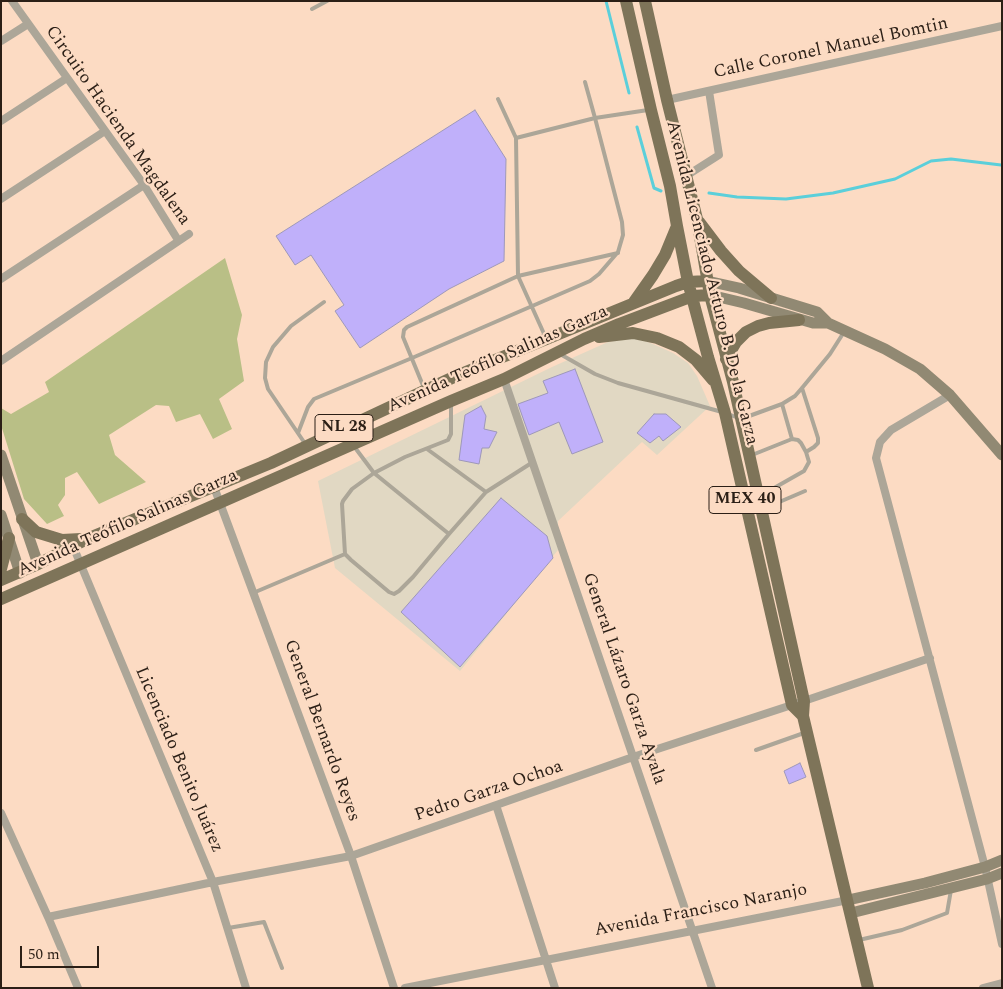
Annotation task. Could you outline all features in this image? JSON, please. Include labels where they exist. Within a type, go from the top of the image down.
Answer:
[{"type":"main road","name":"Avenida Licenciado Arturo B. De la Garza","points":[[626,1],[670,186],[688,282],[725,413],[798,703],[803,716],[868,988]]},
{"type":"main road","name":"Avenida Licenciado Arturo B. De la Garza","points":[[646,1],[667,100],[697,219],[710,295],[750,456],[798,703]]},
{"type":"main road","points":[[664,81],[651,110],[677,139]]},
{"type":"main road","points":[[697,219],[739,271],[771,298]]},
{"type":"main road","points":[[634,303],[665,255],[677,226]]},
{"type":"main road","points":[[707,281],[739,288],[816,312],[828,323]]},
{"type":"main road","name":"Avenida Teófilo Salinas Garza","points":[[1,580],[20,573],[89,538],[271,463],[456,376],[688,282],[707,281]]},
{"type":"main road","points":[[710,295],[799,320],[813,323],[828,323],[885,349],[920,368],[950,395],[1002,455]]},
{"type":"main road","name":"Avenida Teófilo Salinas Garza","points":[[1,599],[504,379],[584,339],[693,296],[710,295]]},
{"type":"main road","points":[[726,359],[736,342],[746,332],[769,323],[799,320]]},
{"type":"main road","points":[[584,339],[634,333],[657,338],[679,347],[696,360],[716,384]]},
{"type":"main road","points":[[456,376],[464,395]]},
{"type":"main road","points":[[1,456],[38,564]]},
{"type":"main road","points":[[1,515],[20,573]]},
{"type":"main road","points":[[22,519],[36,532],[62,540],[89,538]]},
{"type":"main road","points":[[1,569],[9,538]]},
{"type":"main road","name":"Avenida Francisco Naranjo","points":[[848,900],[984,867],[1002,860]]},
{"type":"main road","points":[[851,913],[987,879],[1002,873]]},
{"type":"street","name":"Circuito Hacienda Magdalena","points":[[1,361],[178,240],[144,186],[12,1]]},
{"type":"street","points":[[1,41],[28,24]]},
{"type":"street","name":"Calle Coronel Manuel Bomtin","points":[[667,100],[1002,26]]},
{"type":"street","points":[[1,122],[67,78]]},
{"type":"street","points":[[686,176],[719,155],[709,91]]},
{"type":"street","points":[[1,199],[105,131]]},
{"type":"street","points":[[1,279],[144,186]]},
{"type":"street","points":[[178,240],[189,234]]},
{"type":"street","name":"General Lázaro Garza Ayala","points":[[504,379],[712,988]]},
{"type":"street","points":[[950,395],[891,430],[880,442],[876,458],[930,658],[1002,944]]},
{"type":"street","name":"General Bernardo Reyes","points":[[214,487],[351,856],[394,988]]},
{"type":"street","name":"Licenciado Benito Juárez","points":[[72,546],[213,882],[246,988]]},
{"type":"street","name":"Pedro Garza Ochoa","points":[[48,917],[213,882],[351,856],[633,757],[930,658]]},
{"type":"street","points":[[496,805],[555,988]]},
{"type":"street","points":[[1,813],[78,988]]},
{"type":"street","name":"Avenida Francisco Naranjo","points":[[405,988],[848,900]]},
{"type":"street","points":[[983,988],[1002,983]]},
{"type":"lane","points":[[312,9],[327,1]]},
{"type":"lane","points":[[298,433],[308,407],[314,399],[590,281],[599,274],[618,252],[623,235],[622,222],[585,82]]},
{"type":"lane","points":[[498,99],[516,138],[518,276],[546,338]]},
{"type":"lane","points":[[516,138],[596,118],[651,110]]},
{"type":"lane","points":[[424,390],[403,337],[404,330],[407,327],[518,276],[618,252]]},
{"type":"lane","points":[[306,446],[268,389],[265,378],[266,362],[273,347],[291,326],[324,302]]},
{"type":"lane","points":[[558,352],[595,374],[618,383],[740,418],[782,404],[795,396],[830,354],[846,330]]},
{"type":"lane","points":[[802,388],[818,438],[818,443],[806,452]]},
{"type":"lane","points":[[451,401],[451,434],[448,440],[405,457],[374,473],[352,489],[342,504],[345,554],[389,592],[394,594],[400,591],[414,577],[486,492],[533,462]]},
{"type":"lane","points":[[782,404],[792,439]]},
{"type":"lane","points":[[750,456],[792,439],[798,440],[801,443],[809,462],[804,471],[758,497]]},
{"type":"lane","points":[[352,444],[374,473],[449,534]]},
{"type":"lane","points":[[427,449],[486,492]]},
{"type":"lane","points":[[761,510],[805,491]]},
{"type":"lane","points":[[253,593],[345,554]]},
{"type":"lane","points":[[756,750],[807,733]]},
{"type":"lane","points":[[857,940],[902,930],[946,913],[951,888]]},
{"type":"lane","points":[[228,928],[264,922],[282,968]]},
{"type":"shaded area","points":[[635,337],[673,353],[688,363],[697,376],[710,406],[657,455],[642,442],[558,521],[558,550],[460,671],[335,568],[318,481],[552,367],[608,342]]},
{"type":"green space","points":[[225,258],[242,315],[237,339],[244,381],[219,399],[232,429],[213,439],[200,414],[176,422],[169,406],[156,405],[109,435],[115,455],[146,482],[99,504],[77,472],[65,478],[65,495],[58,505],[64,516],[47,524],[24,499],[1,425],[1,408],[11,414],[49,392],[45,382]]},
{"type":"building","points":[[475,110],[506,159],[504,261],[449,289],[360,348],[335,311],[344,305],[311,255],[295,265],[276,236]]},
{"type":"building","points":[[575,369],[603,442],[572,454],[559,422],[529,435],[518,404],[548,393],[543,381]]},
{"type":"building","points":[[481,406],[486,416],[484,429],[497,432],[489,448],[482,448],[479,464],[459,460],[465,415]]},
{"type":"building","points":[[654,414],[666,414],[681,427],[663,441],[659,436],[650,443],[637,433]]},
{"type":"building","points":[[501,498],[547,536],[553,558],[460,667],[401,612]]},
{"type":"building","points":[[800,763],[806,777],[789,784],[784,771]]},
{"type":"waterway","points":[[606,1],[629,93]]},
{"type":"waterway","points":[[637,127],[654,188],[661,191]]},
{"type":"waterway","points":[[709,193],[737,197],[786,199],[833,193],[895,179],[931,161],[951,159],[1001,165]]}]
